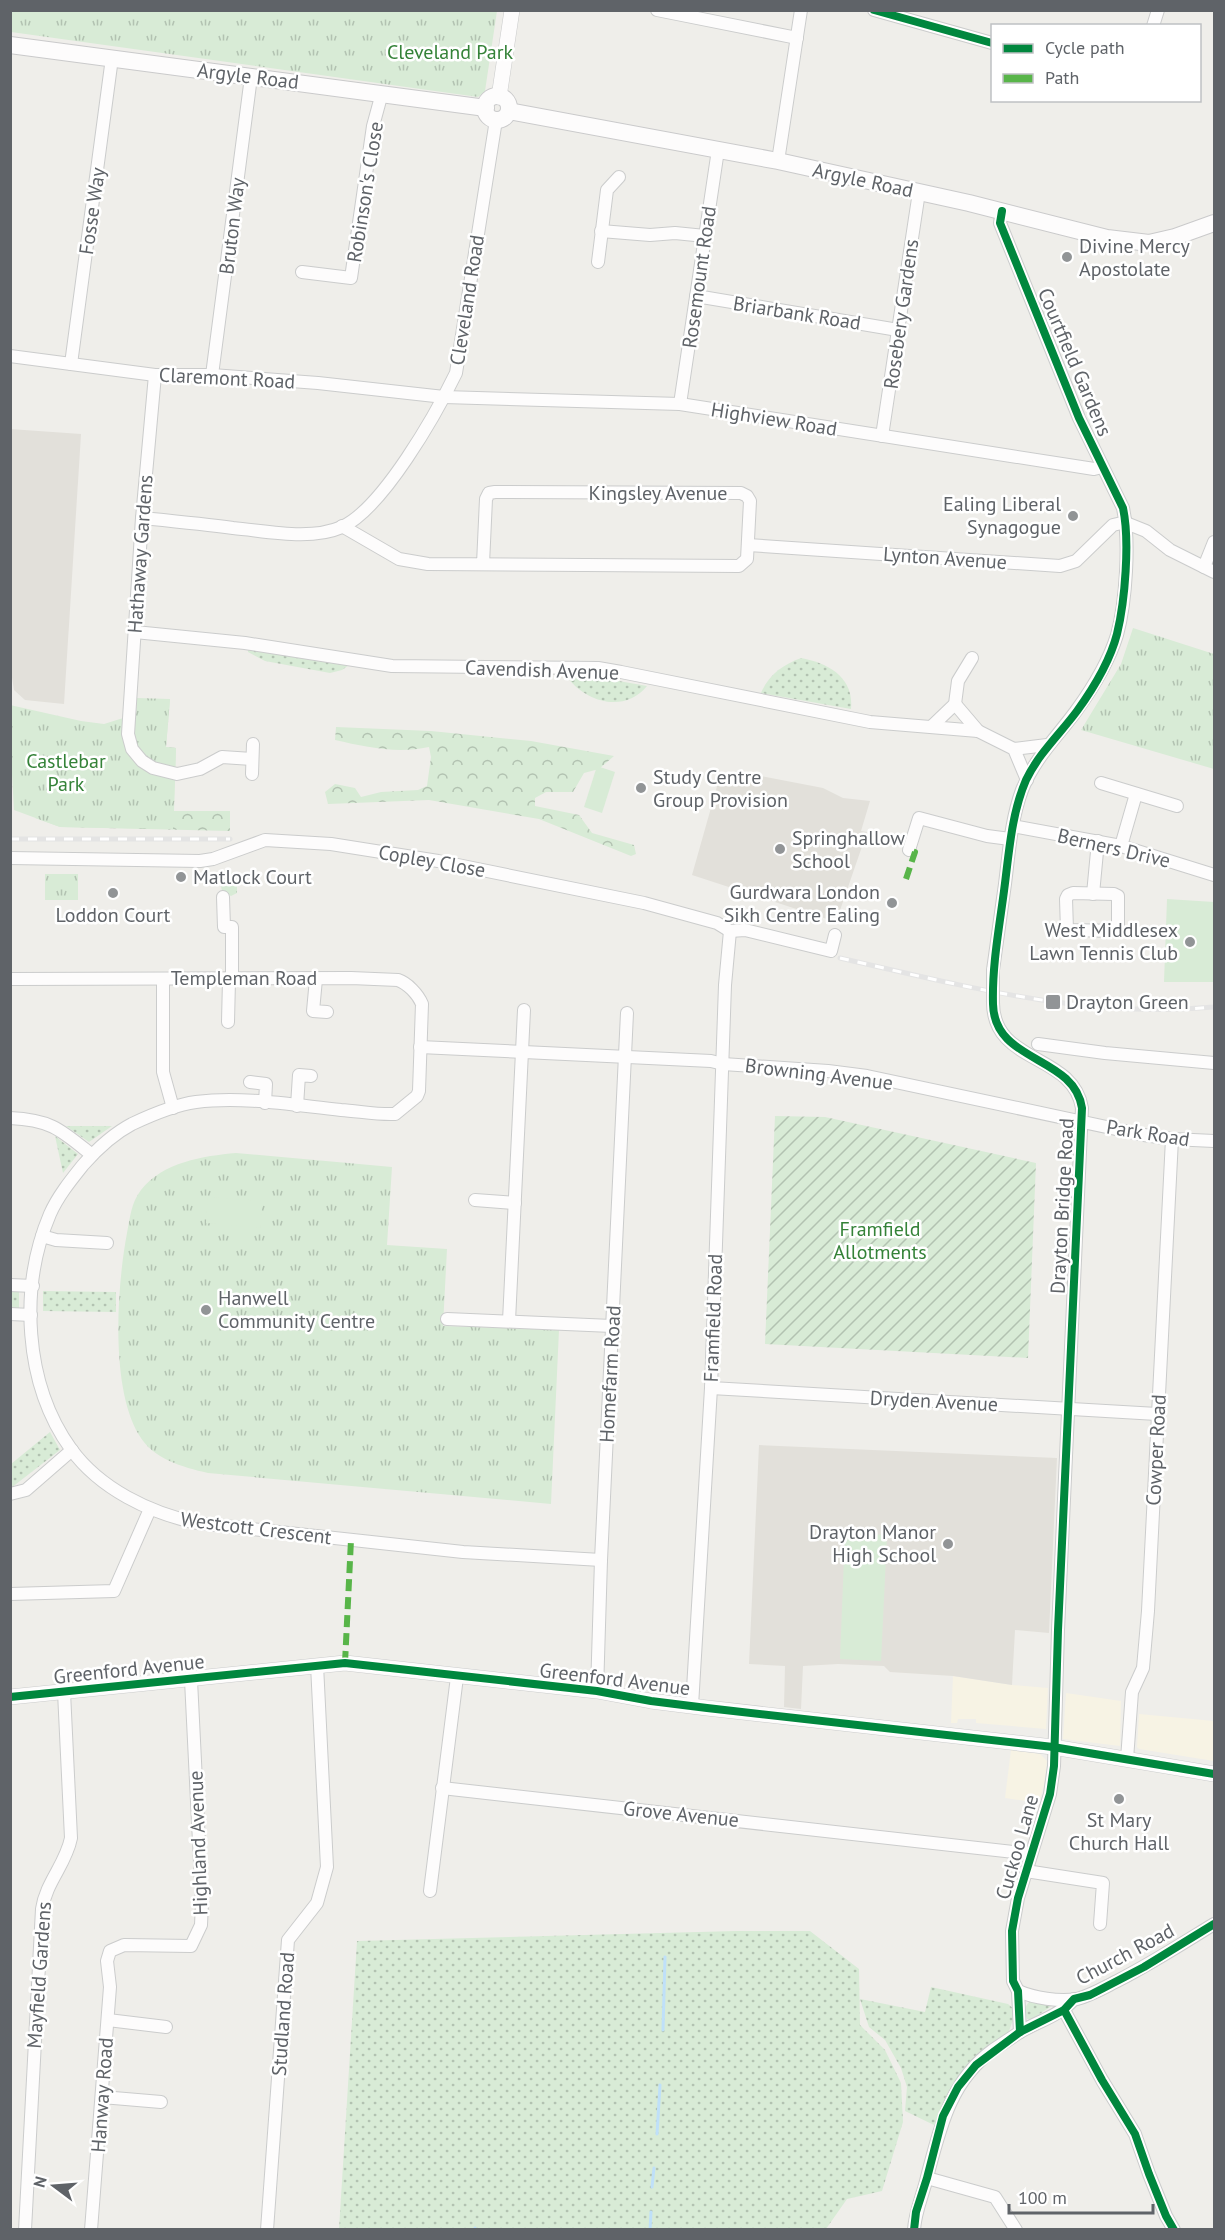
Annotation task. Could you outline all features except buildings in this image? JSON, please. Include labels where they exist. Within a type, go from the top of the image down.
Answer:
[{"type":"main road","name":"Argyle Road","points":[[10,45],[382,93],[718,150],[919,192],[1107,238],[1142,243],[1175,237],[1215,223]]},
{"type":"main road","points":[[497,113],[507,102],[499,97]]},
{"type":"street","points":[[499,97],[512,10]]},
{"type":"street","points":[[657,10],[797,38]]},
{"type":"street","points":[[778,161],[801,10]]},
{"type":"street","points":[[874,10],[991,42]]},
{"type":"street","name":"Fosse Way","points":[[71,364],[112,58]]},
{"type":"street","name":"Bruton Way","points":[[212,375],[251,77]]},
{"type":"street","name":"Robinson's Close","points":[[302,272],[351,278],[373,126],[382,93]]},
{"type":"street","name":"Cleveland Road","points":[[142,518],[312,534],[342,526],[370,506],[399,470],[456,374],[497,113]]},
{"type":"street","name":"Rosemount Road","points":[[680,404],[718,150]]},
{"type":"street","points":[[598,262],[606,190],[619,177]]},
{"type":"street","name":"Rosebery Gardens","points":[[882,436],[919,192]]},
{"type":"street","name":"Courtfield Gardens","points":[[1002,211],[1000,223],[1079,418],[1123,508],[1126,522]]},
{"type":"street","points":[[602,231],[650,235],[675,232],[705,236]]},
{"type":"street","name":"Briarbank Road","points":[[696,296],[898,330]]},
{"type":"street","name":"Claremont Road","points":[[10,356],[155,375],[212,375],[318,383],[444,397]]},
{"type":"street","name":"Hathaway Gardens","points":[[155,375],[142,518],[128,734],[132,749],[142,761],[153,768],[177,774],[200,769],[222,757],[252,759]]},
{"type":"street","name":"Highview Road","points":[[444,397],[680,404],[1094,469],[1102,467]]},
{"type":"street","name":"Kingsley Avenue","points":[[483,564],[486,499],[489,494],[495,492],[741,493],[750,501],[748,545]]},
{"type":"street","points":[[1126,522],[1146,531],[1170,550],[1209,569],[1215,542]]},
{"type":"street","name":"Lynton Avenue","points":[[748,545],[1060,566],[1076,561],[1113,525],[1126,522]]},
{"type":"street","name":"Drayton Bridge Road","points":[[1053,1747],[1083,1121],[1082,1102],[1072,1083],[1060,1072],[1012,1045],[1000,1031],[993,1000],[993,970],[1010,839],[1017,807],[1027,780],[1047,745],[1077,710],[1107,661],[1117,635],[1122,601],[1126,522]]},
{"type":"street","points":[[342,526],[399,559],[428,564],[739,566],[747,559],[748,545]]},
{"type":"street","name":"Cavendish Avenue","points":[[135,632],[245,643],[392,666],[598,668],[870,722],[978,731],[1014,749]]},
{"type":"street","points":[[932,726],[955,704],[958,681],[972,658]]},
{"type":"street","points":[[955,704],[978,731]]},
{"type":"street","points":[[252,774],[253,744]]},
{"type":"street","points":[[1027,780],[1014,749],[1047,745]]},
{"type":"street","points":[[1101,783],[1177,806]]},
{"type":"street","points":[[1121,846],[1136,794]]},
{"type":"street","points":[[909,850],[919,818],[987,836],[1010,839]]},
{"type":"street","name":"Berners Drive","points":[[1013,826],[1121,846],[1215,875]]},
{"type":"street","name":"Copley Close","points":[[10,858],[200,861],[213,859],[266,840],[331,844],[438,861],[644,903],[717,922],[730,931],[746,930],[831,951],[835,935]]},
{"type":"street","points":[[1093,894],[1098,841]]},
{"type":"street","points":[[1093,894],[1118,896],[1118,931],[1067,930],[1066,899],[1068,895],[1093,894]]},
{"type":"street","points":[[223,897],[224,927],[232,927],[228,1022]]},
{"type":"street","name":"Framfield Road","points":[[693,1706],[711,1388],[725,985],[730,931]]},
{"type":"street","name":"Templeman Road","points":[[10,979],[362,978],[404,982],[422,1004],[420,1047]]},
{"type":"street","points":[[163,979],[163,1072],[173,1108]]},
{"type":"street","points":[[316,979],[313,1011],[327,1012]]},
{"type":"street","points":[[509,1321],[524,1010]]},
{"type":"street","points":[[625,1056],[627,1013]]},
{"type":"street","points":[[1038,1044],[1116,1055],[1215,1063]]},
{"type":"street","name":"Browning Avenue","points":[[420,1047],[711,1061],[723,1064],[828,1071],[867,1076],[1083,1121]]},
{"type":"street","name":"Westcott Crescent","points":[[420,1047],[417,1096],[395,1114],[265,1103],[193,1102],[129,1126],[107,1141],[66,1186],[51,1212],[42,1236],[33,1286],[31,1315],[34,1355],[43,1392],[54,1422],[72,1450],[91,1470],[114,1489],[172,1518],[207,1524],[463,1552],[601,1560]]},
{"type":"street","name":"Homefarm Road","points":[[597,1691],[625,1056]]},
{"type":"street","points":[[297,1106],[299,1075],[311,1076]]},
{"type":"street","points":[[250,1083],[266,1084],[265,1103]]},
{"type":"street","points":[[10,1118],[50,1124],[92,1155]]},
{"type":"street","name":"Park Road","points":[[1083,1121],[1172,1139],[1215,1142]]},
{"type":"street","name":"Cowper Road","points":[[1127,1759],[1132,1692],[1143,1668],[1148,1611],[1172,1139]]},
{"type":"street","points":[[475,1200],[514,1203]]},
{"type":"street","points":[[42,1236],[56,1240],[107,1243]]},
{"type":"street","points":[[10,1285],[33,1286]]},
{"type":"street","points":[[10,1314],[31,1315]]},
{"type":"street","points":[[447,1319],[612,1326]]},
{"type":"street","name":"Dryden Avenue","points":[[711,1388],[1157,1414]]},
{"type":"street","points":[[10,1494],[26,1490],[72,1450]]},
{"type":"street","points":[[10,1594],[114,1591],[150,1509]]},
{"type":"street","name":"Greenford Avenue","points":[[10,1697],[345,1663],[597,1691],[693,1706],[1053,1747],[1215,1774]]},
{"type":"street","name":"Studland Road","points":[[267,2229],[288,1940],[316,1903],[327,1867],[317,1665]]},
{"type":"street","points":[[430,1891],[457,1677]]},
{"type":"street","name":"Highland Avenue","points":[[107,1961],[110,1951],[124,1945],[191,1946],[201,1925],[202,1903],[191,1680]]},
{"type":"street","name":"Mayfield Gardens","points":[[25,2229],[42,1909],[44,1893],[66,1857],[71,1838],[64,1692]]},
{"type":"street","name":"Cuckoo Lane","points":[[1018,1991],[1013,1981],[1012,1931],[1018,1898],[1050,1794],[1054,1766],[1053,1747]]},
{"type":"street","name":"Grove Avenue","points":[[442,1788],[1031,1854]]},
{"type":"street","points":[[1026,1871],[1103,1883],[1100,1924]]},
{"type":"street","name":"Church Road","points":[[1018,1991],[1027,1995],[1074,1999],[1090,1995],[1214,1926]]},
{"type":"street","name":"Hanway Road","points":[[91,2229],[110,1987],[107,1961]]},
{"type":"street","points":[[1018,1991],[1020,2032]]},
{"type":"street","name":"Church Road","points":[[914,2229],[916,2212],[943,2116],[958,2087],[976,2065],[991,2052],[1020,2032],[1064,2010],[1074,1999]]},
{"type":"street","points":[[1064,2010],[1102,2080],[1135,2134],[1166,2216],[1174,2229]]},
{"type":"street","points":[[108,2020],[166,2027]]},
{"type":"street","points":[[102,2097],[161,2103]]},
{"type":"street","points":[[927,2178],[995,2197],[1016,2229]]},
{"type":"shaded area","points":[[10,429],[81,434],[64,704],[25,700],[14,690],[11,671]]},
{"type":"shaded area","name":"Springhallow School","points":[[740,772],[823,788],[843,798],[870,801],[861,831],[867,832],[836,922],[692,875],[718,783]]},
{"type":"shaded area","name":"Drayton Manor High School","points":[[759,1445],[1057,1458],[1049,1633],[1015,1630],[1012,1685],[953,1676],[890,1672],[884,1666],[838,1664],[803,1666],[801,1709],[784,1707],[785,1666],[749,1664]]},
{"type":"shaded area","points":[[953,1676],[1048,1688],[1046,1729],[976,1723],[976,1719],[958,1719],[957,1723],[951,1723]]},
{"type":"shaded area","points":[[1066,1693],[1121,1701],[1120,1746],[1063,1739]]},
{"type":"shaded area","points":[[1139,1714],[1214,1721],[1214,1761],[1139,1749],[1137,1747]]},
{"type":"shaded area","points":[[1011,1750],[1040,1754],[1047,1761],[1039,1803],[1005,1798]]},
{"type":"green space","name":"Cleveland Park","points":[[11,10],[497,11],[485,91],[478,97],[11,32]]},
{"type":"green space","points":[[1133,628],[1214,654],[1214,769],[1081,730],[1121,664]]},
{"type":"green space","points":[[248,648],[349,665],[342,670],[330,673],[265,661],[248,652]]},
{"type":"green space","points":[[801,658],[829,668],[844,680],[851,698],[851,709],[761,693],[768,680],[777,671]]},
{"type":"green space","points":[[568,678],[613,680],[647,686],[628,700],[606,702],[585,694]]},
{"type":"green space","name":"Castlebar Park","points":[[137,698],[170,699],[166,747],[176,748],[173,829],[60,827],[14,810],[10,705],[104,724],[136,714]]},
{"type":"green space","points":[[170,699],[166,747],[176,748],[174,811],[230,811],[230,831],[60,827],[35,818],[145,712]]},
{"type":"green space","points":[[336,727],[431,731],[531,741],[614,756],[599,769],[584,773],[573,792],[546,792],[535,798],[535,806],[579,815],[592,833],[634,845],[636,854],[631,856],[539,819],[429,800],[328,804],[325,792],[335,784],[355,788],[361,797],[381,792],[418,790],[427,786],[431,757],[429,747],[393,750],[335,740]]},
{"type":"green space","points":[[597,766],[615,772],[602,813],[584,807]]},
{"type":"green space","points":[[230,869],[232,874],[237,875],[237,893],[231,896],[222,891],[218,872]]},
{"type":"green space","points":[[45,874],[78,874],[78,900],[45,900]]},
{"type":"green space","name":"West Middlesex Lawn Tennis Club","points":[[1167,899],[1214,902],[1214,982],[1164,982]]},
{"type":"green space","name":"Framfield Allotments","points":[[775,1116],[825,1117],[1036,1163],[1028,1358],[765,1344]]},
{"type":"green space","points":[[66,1126],[112,1126],[89,1142]]},
{"type":"green space","points":[[55,1136],[78,1154],[63,1173]]},
{"type":"green space","points":[[236,1153],[392,1167],[387,1245],[447,1249],[443,1326],[559,1330],[551,1504],[208,1473],[169,1461],[145,1443],[130,1415],[123,1391],[118,1336],[123,1255],[133,1205],[141,1190],[160,1173],[184,1162]]},
{"type":"green space","points":[[208,1197],[262,1201],[260,1228],[206,1223]]},
{"type":"green space","points":[[11,1291],[19,1291],[19,1310],[11,1310]]},
{"type":"green space","points":[[43,1291],[116,1292],[116,1312],[43,1311]]},
{"type":"green space","points":[[50,1432],[60,1450],[11,1488],[11,1464]]},
{"type":"green space","points":[[845,1533],[887,1535],[881,1661],[840,1659]]},
{"type":"green space","points":[[810,1931],[859,1969],[860,2025],[885,2050],[901,2083],[903,2122],[882,2191],[847,2199],[826,2229],[339,2229],[357,1941]]},
{"type":"green space","points":[[931,1987],[1008,2004],[1014,2009],[1009,2031],[979,2053],[953,2083],[934,2125],[905,2111],[907,2087],[901,2068],[885,2040],[869,2027],[860,1999],[925,2012]]},
{"type":"green space","points":[[1030,2001],[1053,2005],[1032,2019],[1027,2019],[1025,2009]]},
{"type":"waterway","points":[[663,2030],[665,1957]]},
{"type":"waterway","points":[[657,2134],[660,2085]]},
{"type":"waterway","points":[[652,2187],[654,2168]]},
{"type":"waterway","points":[[650,2230],[651,2212]]},
{"type":"railway","points":[[10,839],[230,839]]},
{"type":"railway","points":[[840,958],[979,989],[1073,1004],[1120,1008],[1214,1007]]},
{"type":"marked path","points":[[906,879],[915,852],[909,850]]},
{"type":"marked path","points":[[345,1663],[351,1540]]},
{"type":"cycle path","points":[[874,10],[991,43]]},
{"type":"cycle path","points":[[1002,211],[1000,223],[1079,418],[1123,508],[1126,537],[1126,571],[1122,605],[1117,634],[1110,654],[1083,702],[1037,761],[1021,793],[1011,835],[994,976],[993,1004],[997,1023],[1006,1038],[1019,1049],[1051,1067],[1065,1078],[1076,1091],[1082,1108],[1054,1766],[1050,1794],[1018,1898],[1012,1931],[1013,1981],[1018,1991],[1020,2032]]},
{"type":"cycle path","points":[[10,1697],[345,1663],[597,1691],[707,1708],[1053,1747],[1214,1774]]},
{"type":"cycle path","points":[[914,2230],[916,2212],[943,2116],[958,2087],[976,2065],[1020,2032],[1064,2010],[1074,1999],[1090,1995],[1144,1967],[1214,1924]]},
{"type":"cycle path","points":[[1064,2010],[1102,2080],[1135,2134],[1166,2216],[1174,2230]]},
{"type":"place","name":"Divine Mercy Apostolate","points":[[1067,257]]},
{"type":"place","name":"Ealing Liberal Synagogue","points":[[1073,516]]},
{"type":"place","name":"Study Centre Group Provision","points":[[641,788]]},
{"type":"place","name":"Springhallow School","points":[[780,849]]},
{"type":"place","name":"Matlock Court","points":[[181,877]]},
{"type":"place","name":"Loddon Court","points":[[113,893]]},
{"type":"place","name":"Gurdwara London Sikh Centre Ealing","points":[[892,903]]},
{"type":"place","name":"West Middlesex Lawn Tennis Club","points":[[1190,942]]},
{"type":"place","name":"Drayton Green","points":[[1053,1002]]},
{"type":"place","name":"Hanwell Community Centre","points":[[206,1310]]},
{"type":"place","name":"Drayton Manor High School","points":[[948,1544]]},
{"type":"place","name":"St Mary Church Hall","points":[[1119,1799]]}]
